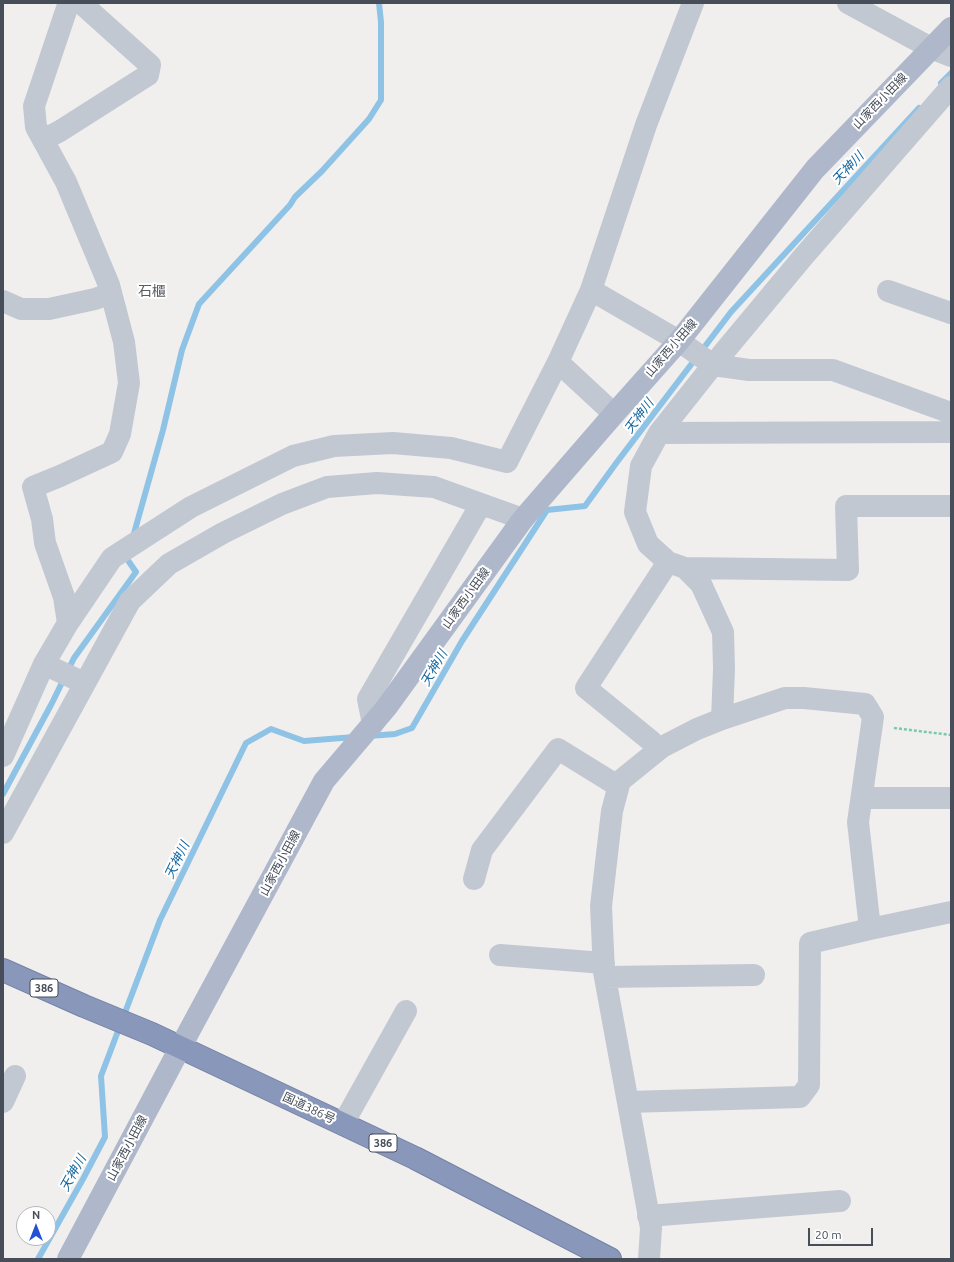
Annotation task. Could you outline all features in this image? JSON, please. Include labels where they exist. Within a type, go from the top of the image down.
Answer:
[{"type":"highway","name":"国道386号","points":[[3,970],[152,1034],[415,1158],[610,1259]]},
{"type":"main road","name":"山家西小田線","points":[[68,1259],[324,781],[386,708],[523,519],[679,341],[815,169],[951,28]]},
{"type":"street","points":[[3,756],[44,664],[68,624],[112,558],[191,507],[293,456],[334,446],[393,443],[451,448],[507,462],[558,362],[591,290],[646,125],[693,3]]},
{"type":"street","points":[[848,3],[931,48],[951,56]]},
{"type":"street","points":[[43,140],[60,132],[148,74],[150,65],[69,5],[34,106],[36,127],[43,140],[66,182],[109,286],[124,342],[129,382],[120,434],[112,452],[33,487],[42,519],[45,543],[64,597],[68,624]]},
{"type":"street","points":[[722,719],[724,669],[723,632],[701,584],[648,544],[635,512],[641,466],[659,433],[713,365],[803,257],[951,87]]},
{"type":"street","points":[[591,290],[679,341],[713,365],[749,370],[833,370],[951,413]]},
{"type":"street","points":[[888,291],[951,313]]},
{"type":"street","points":[[3,301],[21,309],[49,309],[95,299],[111,293]]},
{"type":"street","points":[[558,362],[614,414]]},
{"type":"street","points":[[659,433],[949,432],[951,429]]},
{"type":"street","points":[[3,833],[130,601],[168,564],[223,532],[282,504],[327,487],[377,484],[434,487],[523,519]]},
{"type":"street","points":[[373,724],[368,699],[481,504]]},
{"type":"street","points":[[677,565],[848,570],[846,506],[951,506]]},
{"type":"street","points":[[658,750],[651,741],[586,688],[677,565]]},
{"type":"street","points":[[44,664],[84,683]]},
{"type":"street","points":[[649,1259],[650,1228],[605,970],[601,906],[612,811],[620,781],[662,747],[697,729],[785,698],[804,698],[865,704],[873,717],[858,822],[870,929]]},
{"type":"street","points":[[474,879],[482,850],[558,749],[618,786]]},
{"type":"street","points":[[862,798],[951,798]]},
{"type":"street","points":[[628,1102],[800,1097],[809,1085],[810,943],[951,912]]},
{"type":"street","points":[[500,955],[605,970],[754,975]]},
{"type":"street","points":[[343,1124],[406,1011]]},
{"type":"street","points":[[3,1102],[15,1076]]},
{"type":"street","points":[[648,1216],[840,1201]]},
{"type":"path","points":[[872,725],[951,735]]},
{"type":"waterway","points":[[133,537],[163,430],[182,350],[199,304],[290,205],[295,197],[322,171],[369,119],[381,100],[381,22],[379,3]]},
{"type":"waterway","name":"天神川","points":[[941,83],[951,73]]},
{"type":"waterway","name":"天神川","points":[[369,736],[395,734],[412,728],[462,641],[547,510],[585,506],[731,312],[919,108]]},
{"type":"waterway","points":[[3,794],[52,703],[74,658],[136,572],[127,559],[128,554]]},
{"type":"waterway","name":"天神川","points":[[38,1259],[105,1137],[101,1076],[160,920],[246,743],[271,729],[304,741],[354,737]]},
{"type":"district","name":"石櫃","points":[[152,291]]}]
